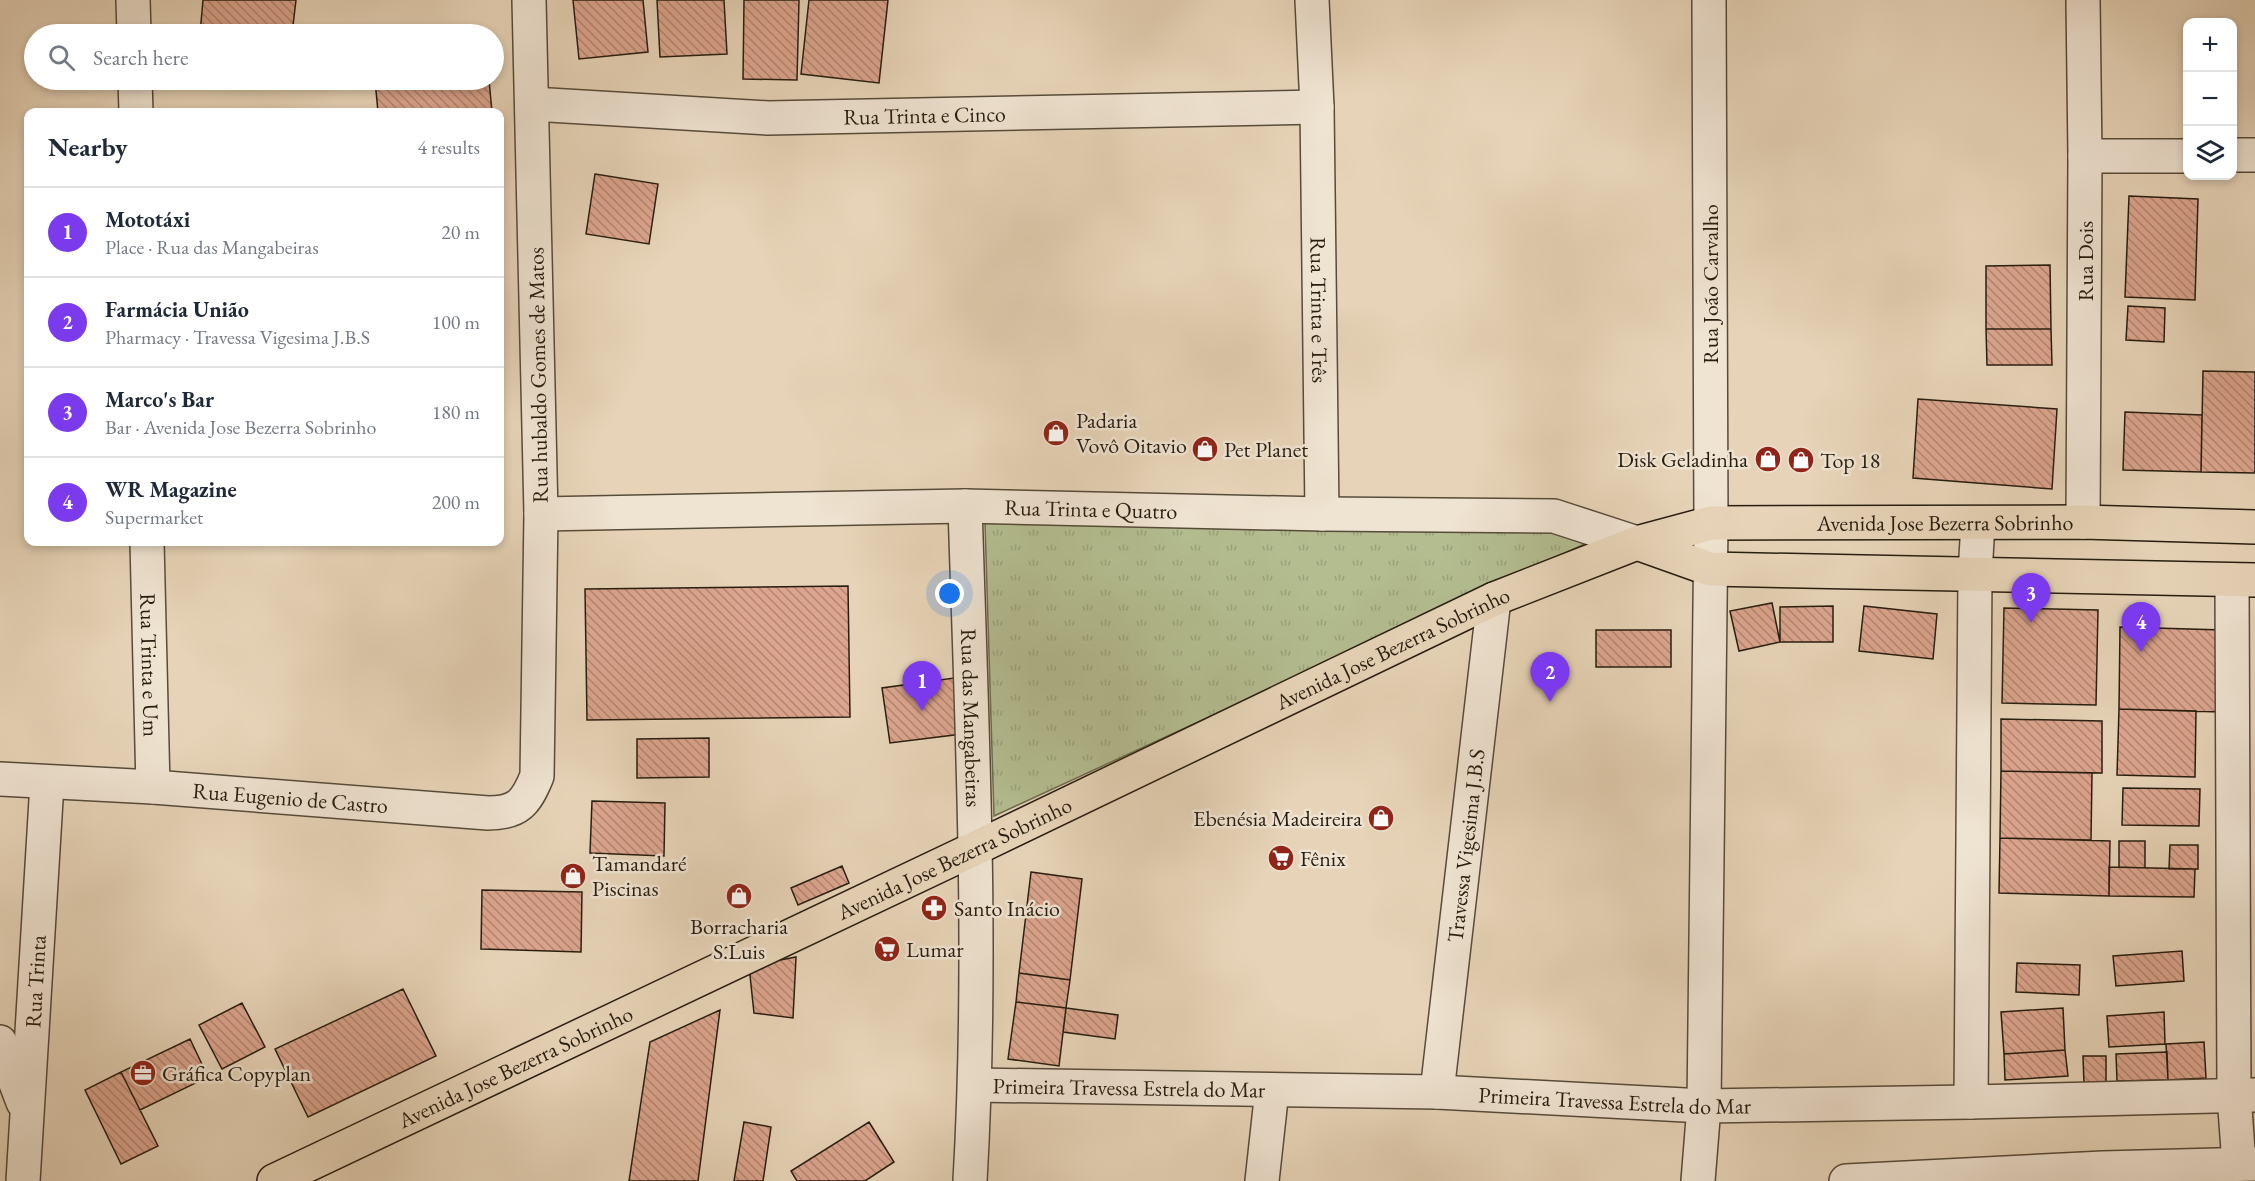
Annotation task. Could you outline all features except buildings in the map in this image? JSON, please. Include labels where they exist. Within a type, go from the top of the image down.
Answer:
[{"type":"main road","name":"Avenida Jose Bezerra Sobrinho","points":[[274,1181],[1494,599],[1637,543],[1711,523],[2083,522],[2255,527]]},
{"type":"main road","points":[[1637,543],[1710,569],[2244,580]]},
{"type":"street","points":[[133,0],[134,24]]},
{"type":"street","name":"Rua hubaldo Gomes de Matos","points":[[529,0],[541,514],[537,750]]},
{"type":"street","name":"Rua Trinta e Três","points":[[1312,0],[1317,107],[1322,514]]},
{"type":"street","name":"Rua João Carvalho","points":[[1698,1181],[1704,1106],[1711,523],[1709,0]]},
{"type":"street","name":"Rua Dois","points":[[2083,0],[2085,156],[2083,522]]},
{"type":"street","points":[[135,90],[136,108]]},
{"type":"street","name":"Rua Trinta e Cinco","points":[[532,104],[768,118],[1317,107]]},
{"type":"street","points":[[2237,155],[2255,155]]},
{"type":"street","points":[[2085,156],[2183,156]]},
{"type":"street","name":"Rua Trinta e Quatro","points":[[541,514],[965,506],[1322,514],[1554,516],[1637,543]]},
{"type":"street","name":"Rua das Mangabeiras","points":[[965,506],[976,848],[975,1085],[970,1181]]},
{"type":"street","points":[[1971,1102],[1975,574],[1978,523]]},
{"type":"street","name":"Rua Trinta e Um","points":[[147,546],[153,787]]},
{"type":"street","points":[[1846,1181],[2103,1168],[2247,1164],[2244,1095],[2244,580]]},
{"type":"street","name":"Travessa Vigesima J.B.S","points":[[1437,1092],[1494,599]]},
{"type":"street","name":"Rua Eugenio de Castro","points":[[0,779],[153,787],[507,813],[521,803],[531,791],[537,776],[537,750]]},
{"type":"street","name":"Rua Trinta","points":[[23,1181],[47,783]]},
{"type":"street","points":[[0,1042],[27,1112]]},
{"type":"street","name":"Primeira Travessa Estrela do Mar","points":[[975,1085],[1437,1092],[1704,1106],[2244,1095]]},
{"type":"street","points":[[1262,1181],[1272,1090]]},
{"type":"green space","points":[[985,523],[1561,528],[1591,541],[994,816]]},
{"type":"place","name":"Padaria Vovô Oitavio","points":[[1056,433]]},
{"type":"place","name":"Pet Planet","points":[[1205,449]]},
{"type":"place","name":"Disk Geladinha","points":[[1768,459]]},
{"type":"place","name":"Top 18","points":[[1801,460]]},
{"type":"place","name":"Marco's Bar","points":[[2031,623]]},
{"type":"place","name":"WR Magazine","points":[[2141,652]]},
{"type":"place","name":"Farmácia União","points":[[1550,702]]},
{"type":"place","name":"Mototáxi","points":[[922,711]]},
{"type":"place","name":"Ebenésia Madeireira","points":[[1381,818]]},
{"type":"place","name":"Fênix","points":[[1281,858]]},
{"type":"place","name":"Tamandaré Piscinas","points":[[573,876]]},
{"type":"place","name":"Borracharia S.Luis","points":[[739,896]]},
{"type":"place","name":"Santo Inácio","points":[[934,908]]},
{"type":"place","name":"Lumar","points":[[887,949]]},
{"type":"place","name":"Gráfica Copyplan","points":[[143,1073]]}]
